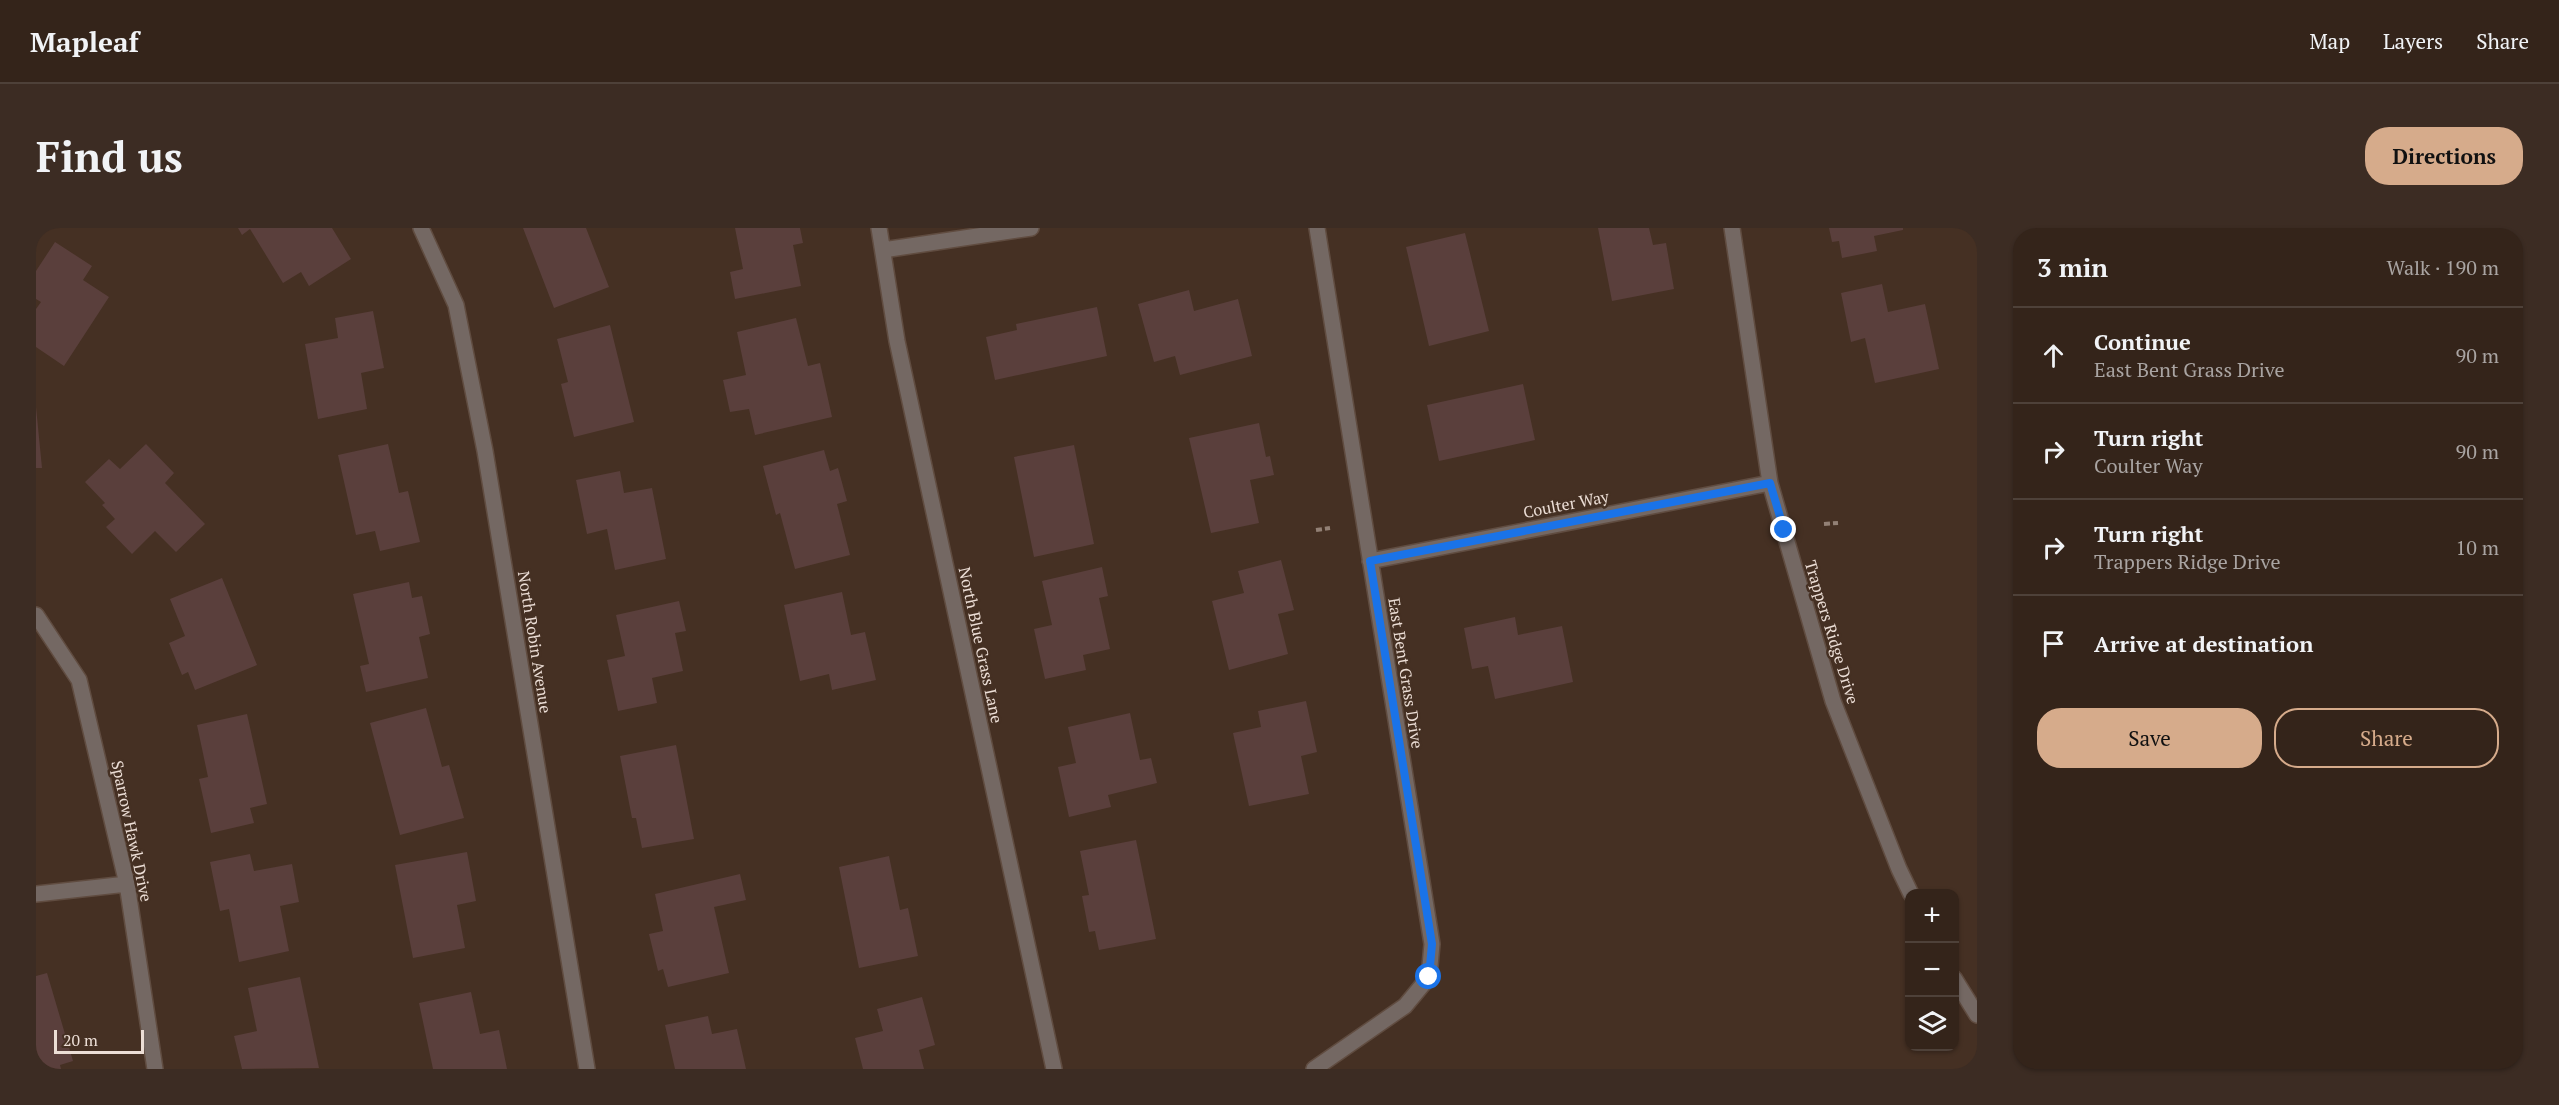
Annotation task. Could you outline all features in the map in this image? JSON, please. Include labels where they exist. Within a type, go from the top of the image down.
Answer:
[{"type":"street","name":"North Robin Avenue","points":[[421,228],[456,305],[478,417],[587,1069]]},
{"type":"street","name":"North Blue Grass Lane","points":[[879,228],[900,352],[1054,1069]]},
{"type":"street","points":[[883,250],[1031,228]]},
{"type":"street","name":"East Bent Grass Drive","points":[[1314,1069],[1405,1006],[1429,977],[1432,944],[1317,228]]},
{"type":"street","name":"Trappers Ridge Drive","points":[[1732,228],[1770,483],[1833,701],[1909,889]]},
{"type":"street","name":"Coulter Way","points":[[1370,561],[1770,483]]},
{"type":"street","name":"Sparrow Hawk Drive","points":[[36,615],[79,680],[127,884],[155,1069]]},
{"type":"street","points":[[36,894],[127,884]]},
{"type":"street","points":[[1959,986],[1977,1015]]},
{"type":"path","points":[[1824,524],[1838,523]]},
{"type":"path","points":[[1316,530],[1330,528]]},
{"type":"building","points":[[238,228],[332,228],[351,259],[309,286],[301,272],[283,283],[250,229],[242,235]]},
{"type":"building","points":[[523,228],[586,228],[609,287],[554,308]]},
{"type":"building","points":[[735,228],[800,228],[803,243],[793,245],[801,286],[735,299],[730,272],[743,269]]},
{"type":"building","points":[[1598,228],[1649,228],[1653,245],[1666,243],[1674,289],[1612,301]]},
{"type":"building","points":[[1829,228],[1903,228],[1903,230],[1874,236],[1877,251],[1842,258],[1839,241],[1832,242]]},
{"type":"building","points":[[1465,233],[1489,331],[1429,346],[1406,247]]},
{"type":"building","points":[[55,242],[92,266],[83,280],[109,297],[64,366],[36,347],[36,309],[41,302],[36,299],[36,271]]},
{"type":"building","points":[[1882,284],[1888,312],[1925,304],[1939,369],[1875,383],[1865,338],[1851,342],[1841,293]]},
{"type":"building","points":[[1189,290],[1194,311],[1238,299],[1252,356],[1180,375],[1175,356],[1154,362],[1138,304]]},
{"type":"building","points":[[1097,307],[1107,356],[995,380],[986,337],[1017,330],[1016,324]]},
{"type":"building","points":[[373,311],[384,368],[361,373],[367,409],[318,419],[305,344],[338,338],[335,318]]},
{"type":"building","points":[[796,318],[808,366],[820,363],[832,417],[755,435],[749,409],[730,412],[723,380],[746,375],[737,332]]},
{"type":"building","points":[[610,325],[634,422],[574,437],[561,384],[568,382],[557,339]]},
{"type":"building","points":[[1523,384],[1535,440],[1439,461],[1427,405]]},
{"type":"building","points":[[36,407],[42,468],[36,468]]},
{"type":"building","points":[[1259,423],[1266,457],[1270,456],[1274,475],[1250,480],[1259,523],[1211,533],[1189,438]]},
{"type":"building","points":[[146,444],[174,473],[165,483],[205,524],[176,552],[155,531],[132,554],[106,527],[115,519],[102,505],[105,503],[85,482],[109,459],[120,469]]},
{"type":"building","points":[[388,444],[399,493],[408,491],[420,542],[380,551],[375,531],[356,535],[338,455]]},
{"type":"building","points":[[1074,445],[1094,544],[1034,557],[1014,457]]},
{"type":"building","points":[[824,450],[830,471],[838,468],[847,501],[837,504],[850,555],[795,569],[780,513],[776,515],[763,466]]},
{"type":"building","points":[[620,471],[624,493],[652,488],[666,559],[615,570],[607,529],[587,534],[576,480]]},
{"type":"building","points":[[1281,560],[1294,610],[1278,614],[1288,654],[1229,670],[1212,601],[1244,593],[1238,571]]},
{"type":"building","points":[[1102,567],[1108,596],[1099,598],[1110,649],[1083,655],[1086,670],[1045,679],[1034,629],[1052,625],[1042,581]]},
{"type":"building","points":[[222,578],[257,665],[195,690],[188,672],[182,675],[169,643],[185,636],[170,599]]},
{"type":"building","points":[[409,582],[412,598],[422,596],[430,634],[419,637],[428,678],[366,692],[360,666],[369,664],[353,594]]},
{"type":"building","points":[[842,592],[851,635],[865,632],[876,680],[832,690],[829,674],[800,681],[784,605]]},
{"type":"building","points":[[679,601],[686,631],[675,633],[683,671],[652,678],[657,703],[618,711],[607,660],[625,656],[616,615]]},
{"type":"building","points":[[1515,617],[1518,635],[1562,626],[1573,682],[1495,699],[1488,666],[1472,669],[1464,628]]},
{"type":"building","points":[[1306,701],[1317,752],[1301,756],[1309,794],[1249,806],[1233,733],[1261,727],[1258,711]]},
{"type":"building","points":[[426,708],[442,767],[449,765],[464,818],[400,835],[370,723]]},
{"type":"building","points":[[1130,713],[1140,760],[1151,758],[1157,783],[1108,795],[1111,807],[1069,817],[1058,767],[1076,763],[1068,727]]},
{"type":"building","points":[[247,714],[267,804],[250,808],[254,823],[211,833],[199,779],[208,777],[197,725]]},
{"type":"building","points":[[676,745],[694,839],[642,848],[636,818],[632,818],[620,756]]},
{"type":"building","points":[[1136,840],[1156,939],[1099,950],[1095,931],[1089,932],[1082,896],[1089,895],[1080,851]]},
{"type":"building","points":[[467,852],[476,901],[457,905],[465,948],[413,958],[395,865]]},
{"type":"building","points":[[250,854],[254,871],[292,864],[299,902],[280,906],[289,951],[239,962],[229,909],[220,911],[210,862]]},
{"type":"building","points":[[889,856],[900,910],[908,908],[918,956],[859,968],[839,867]]},
{"type":"building","points":[[740,874],[746,900],[714,907],[729,973],[668,987],[663,969],[658,971],[649,934],[663,931],[655,894]]},
{"type":"building","points":[[47,973],[73,1061],[60,1065],[61,1069],[36,1069],[36,976]]},
{"type":"building","points":[[300,977],[319,1068],[242,1069],[234,1036],[257,1031],[248,988]]},
{"type":"building","points":[[471,992],[480,1034],[499,1030],[507,1069],[433,1069],[419,1003]]},
{"type":"building","points":[[922,997],[935,1045],[919,1050],[924,1069],[863,1069],[855,1038],[883,1031],[877,1009]]},
{"type":"building","points":[[708,1016],[712,1034],[737,1029],[746,1069],[675,1069],[665,1025]]},
{"type":"route","points":[[1429,977],[1432,944],[1370,561],[1770,483],[1784,530]]}]
